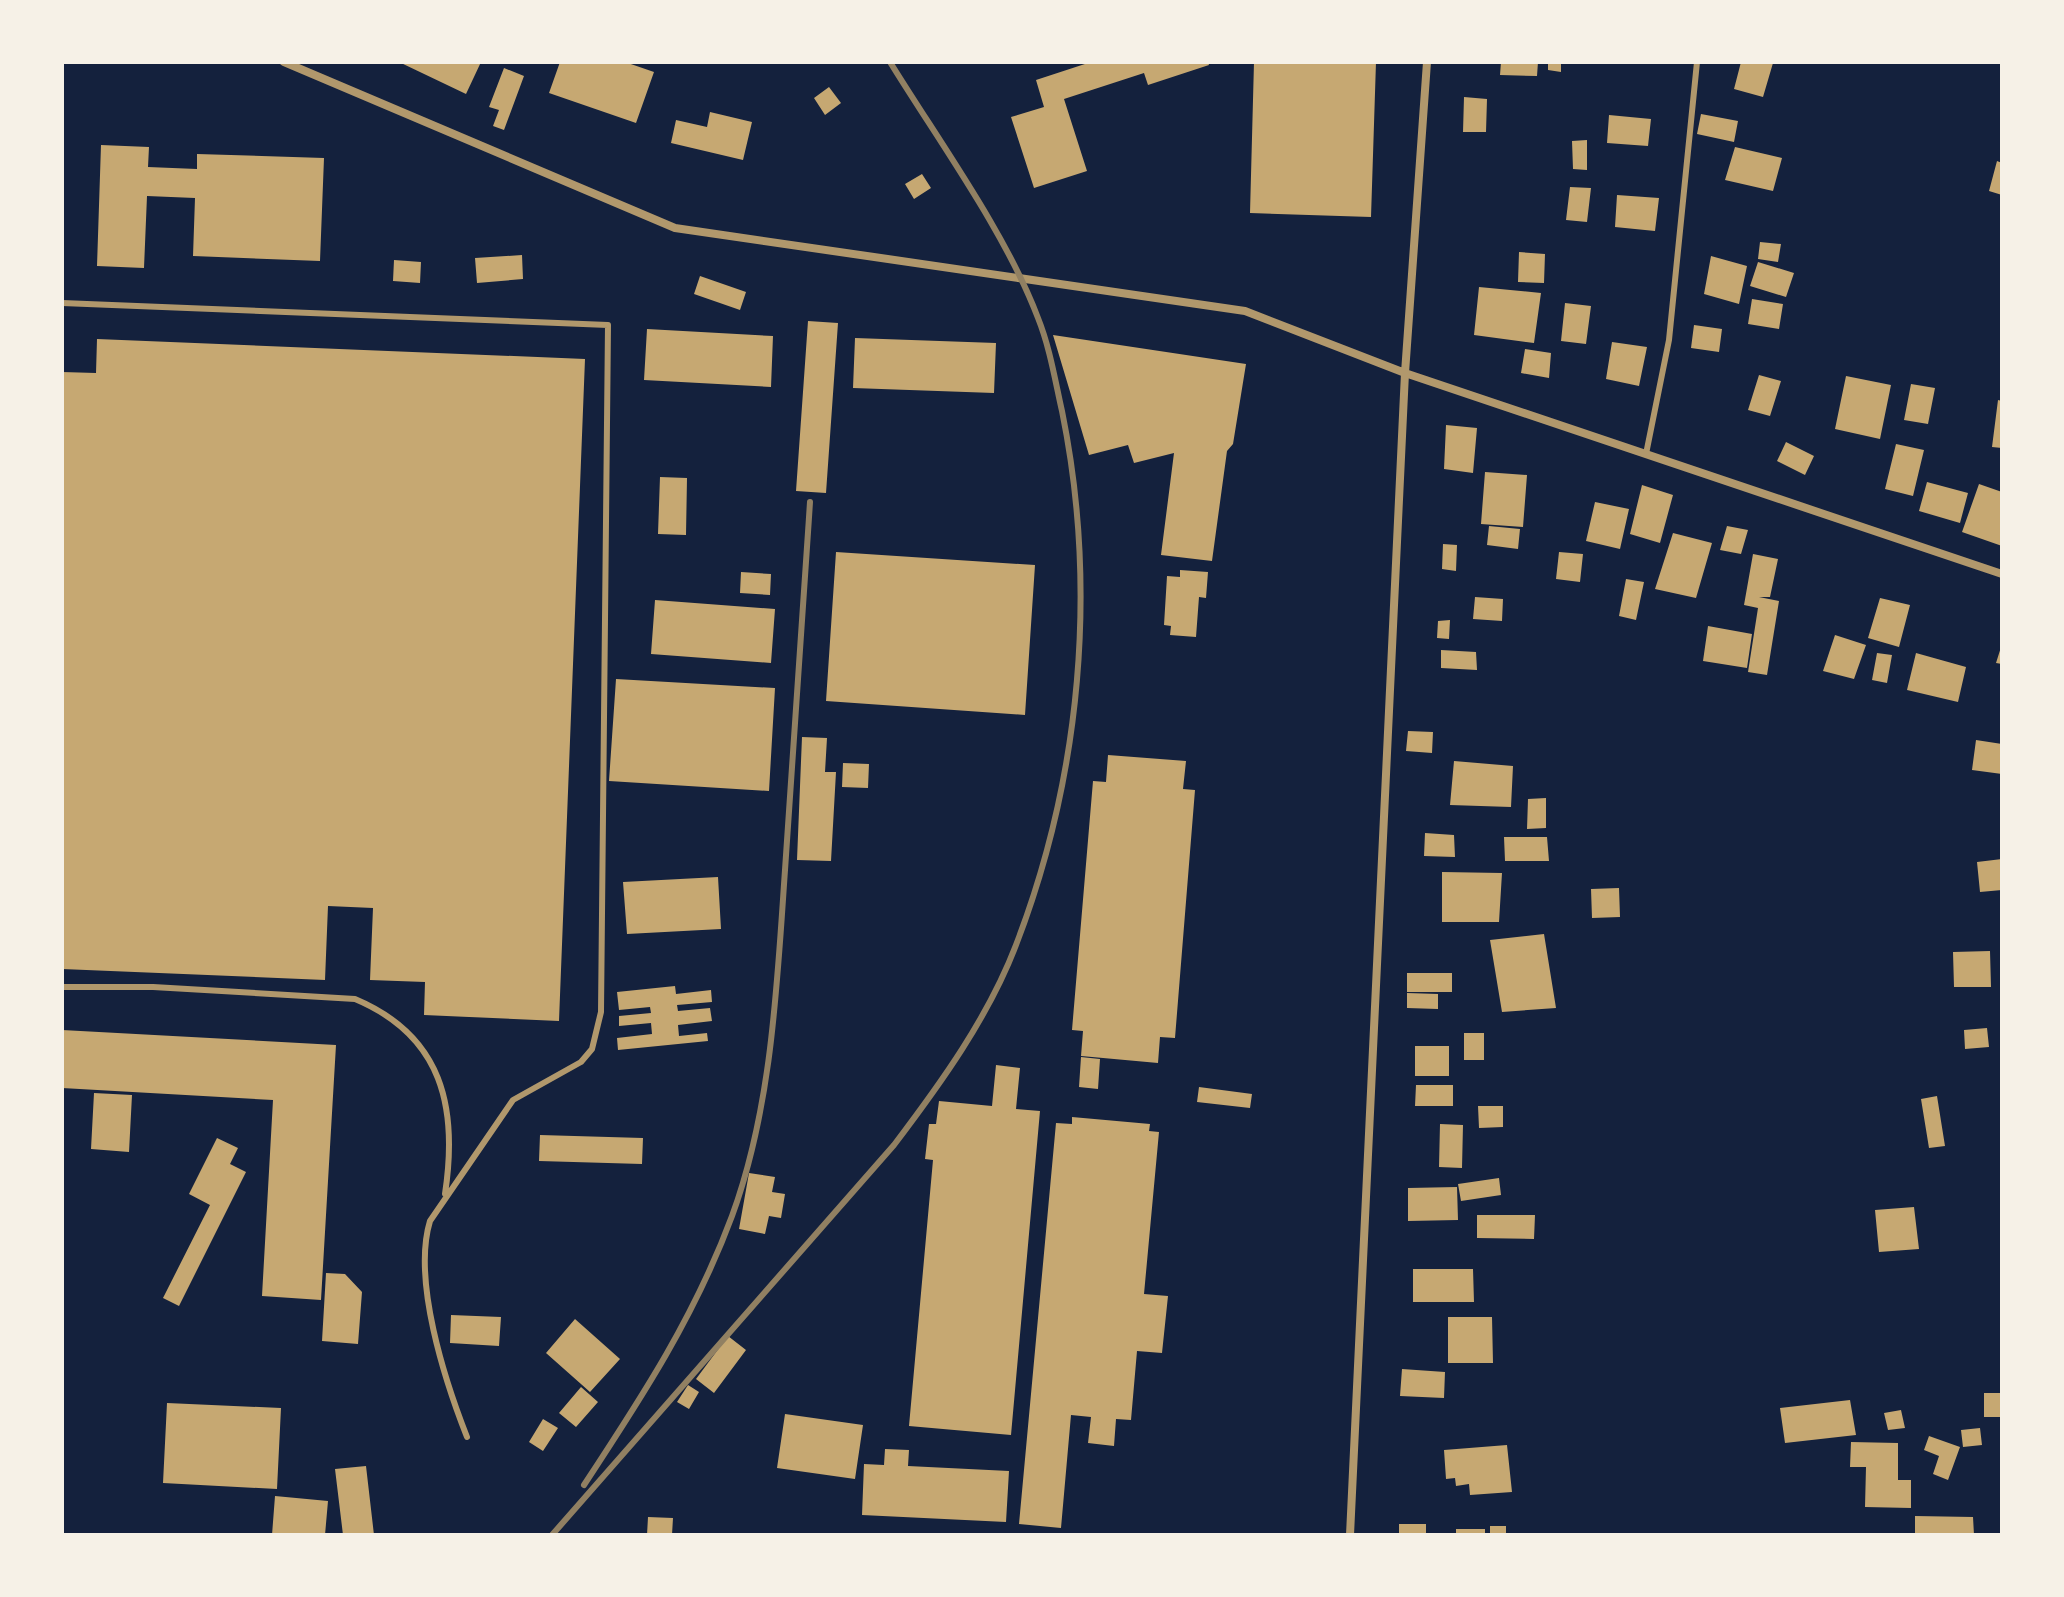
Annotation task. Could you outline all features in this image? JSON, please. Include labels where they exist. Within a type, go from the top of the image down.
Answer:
[{"type":"street","points":[[284,62],[675,228],[1245,311],[1405,373],[2002,574]]},
{"type":"street","points":[[1350,1535],[1405,373],[1427,62]]},
{"type":"lane","points":[[1646,454],[1669,340],[1697,62]]},
{"type":"lane","points":[[62,303],[608,325],[603,979],[598,1035],[581,1062],[513,1100],[460,1179],[445,1194],[427,1232],[424,1263],[445,1383],[467,1437]]},
{"type":"lane","points":[[62,987],[153,987],[355,999],[377,1009],[419,1043],[444,1092],[450,1126],[445,1194]]},
{"type":"building","points":[[399,62],[481,62],[466,94]]},
{"type":"building","points":[[560,62],[625,62],[654,72],[636,123],[549,93]]},
{"type":"building","points":[[1091,62],[1208,62],[1209,65],[1148,85],[1144,73],[1064,99],[1087,171],[1034,188],[1011,117],[1044,107],[1036,80]]},
{"type":"building","points":[[1254,62],[1376,62],[1371,217],[1250,213]]},
{"type":"building","points":[[1501,62],[1538,62],[1537,76],[1500,75]]},
{"type":"building","points":[[1548,62],[1561,62],[1561,72],[1548,70]]},
{"type":"building","points":[[1741,62],[1773,63],[1763,97],[1734,89]]},
{"type":"building","points":[[504,68],[524,76],[504,130],[493,126],[499,110],[489,107]]},
{"type":"building","points":[[829,87],[841,103],[825,115],[814,98]]},
{"type":"building","points":[[1464,97],[1487,99],[1486,132],[1463,132]]},
{"type":"building","points":[[710,112],[752,122],[743,160],[671,143],[676,120],[707,127]]},
{"type":"building","points":[[1701,114],[1738,121],[1734,142],[1697,134]]},
{"type":"building","points":[[1609,115],[1651,119],[1648,146],[1607,143]]},
{"type":"building","points":[[1587,140],[1587,170],[1573,169],[1572,141]]},
{"type":"building","points":[[101,145],[149,147],[148,167],[197,169],[197,154],[324,158],[320,261],[193,256],[195,198],[147,196],[144,268],[97,266]]},
{"type":"building","points":[[1735,147],[1782,158],[1773,191],[1725,180]]},
{"type":"building","points":[[1997,161],[2002,163],[2002,195],[1989,191]]},
{"type":"building","points":[[922,174],[931,188],[914,199],[905,184]]},
{"type":"building","points":[[1570,187],[1591,188],[1587,222],[1566,220]]},
{"type":"building","points":[[1617,195],[1659,198],[1655,231],[1615,227]]},
{"type":"building","points":[[1760,242],[1781,244],[1778,262],[1758,259]]},
{"type":"building","points":[[1519,252],[1545,254],[1544,283],[1518,282]]},
{"type":"building","points":[[522,255],[523,279],[477,283],[475,258]]},
{"type":"building","points":[[1711,256],[1747,266],[1739,304],[1704,294]]},
{"type":"building","points":[[394,260],[421,262],[420,283],[393,281]]},
{"type":"building","points":[[1758,262],[1794,273],[1786,297],[1750,286]]},
{"type":"building","points":[[700,276],[746,292],[740,310],[694,294]]},
{"type":"building","points":[[1479,287],[1541,293],[1534,343],[1474,335]]},
{"type":"building","points":[[1752,299],[1783,304],[1779,329],[1748,324]]},
{"type":"building","points":[[1565,303],[1591,306],[1586,344],[1561,341]]},
{"type":"building","points":[[808,321],[838,323],[826,493],[796,491]]},
{"type":"building","points":[[1694,325],[1722,329],[1719,352],[1691,348]]},
{"type":"building","points":[[647,329],[773,336],[771,387],[644,380]]},
{"type":"building","points":[[1053,335],[1246,364],[1233,444],[1227,451],[1212,561],[1161,555],[1174,453],[1134,463],[1128,445],[1089,455]]},
{"type":"building","points":[[855,338],[996,343],[994,393],[853,388]]},
{"type":"building","points":[[97,339],[585,359],[559,1021],[424,1015],[425,982],[370,980],[373,908],[328,906],[325,980],[62,969],[62,372],[96,373]]},
{"type":"building","points":[[1612,342],[1647,347],[1639,386],[1606,379]]},
{"type":"building","points":[[1525,349],[1551,353],[1549,378],[1521,373]]},
{"type":"building","points":[[1759,375],[1781,381],[1770,416],[1748,410]]},
{"type":"building","points":[[1846,376],[1891,385],[1880,439],[1835,429]]},
{"type":"building","points":[[1911,384],[1935,388],[1928,424],[1904,420]]},
{"type":"building","points":[[1998,400],[2002,401],[2002,448],[1992,447]]},
{"type":"building","points":[[1446,425],[1477,428],[1473,473],[1444,469]]},
{"type":"building","points":[[1786,442],[1814,456],[1805,475],[1777,461]]},
{"type":"building","points":[[1896,444],[1924,450],[1913,496],[1885,489]]},
{"type":"building","points":[[1485,472],[1527,475],[1523,527],[1481,524]]},
{"type":"building","points":[[660,477],[687,478],[686,535],[658,534]]},
{"type":"building","points":[[1927,482],[1968,493],[1960,523],[1919,511]]},
{"type":"building","points":[[1979,484],[2002,492],[2002,546],[1962,532]]},
{"type":"building","points":[[1642,485],[1673,495],[1660,543],[1630,534]]},
{"type":"building","points":[[1595,502],[1629,509],[1620,549],[1586,541]]},
{"type":"building","points":[[1489,526],[1520,529],[1518,549],[1487,545]]},
{"type":"building","points":[[1727,526],[1748,530],[1741,554],[1720,550]]},
{"type":"building","points":[[1673,533],[1712,543],[1696,598],[1655,589]]},
{"type":"building","points":[[1443,544],[1457,545],[1456,571],[1442,569]]},
{"type":"building","points":[[836,552],[1035,565],[1025,715],[826,701]]},
{"type":"building","points":[[1559,552],[1583,554],[1580,582],[1556,579]]},
{"type":"building","points":[[1753,554],[1778,559],[1770,597],[1759,597],[1779,601],[1767,675],[1748,672],[1758,608],[1744,605]]},
{"type":"building","points":[[1180,570],[1208,572],[1206,598],[1199,597],[1196,637],[1170,635],[1171,626],[1164,625],[1167,576],[1180,577]]},
{"type":"building","points":[[741,572],[771,574],[770,595],[740,593]]},
{"type":"building","points":[[1626,579],[1644,582],[1636,620],[1619,616]]},
{"type":"building","points":[[1475,597],[1503,599],[1502,621],[1473,619]]},
{"type":"building","points":[[1880,598],[1910,605],[1899,647],[1868,638]]},
{"type":"building","points":[[655,600],[775,609],[771,663],[651,654]]},
{"type":"building","points":[[1450,620],[1449,639],[1437,638],[1438,621]]},
{"type":"building","points":[[1708,626],[1752,634],[1747,668],[1703,661]]},
{"type":"building","points":[[1835,635],[1866,645],[1854,679],[1823,671]]},
{"type":"building","points":[[2002,644],[2002,664],[1996,663]]},
{"type":"building","points":[[1441,650],[1476,652],[1477,670],[1441,668]]},
{"type":"building","points":[[1877,653],[1892,655],[1887,683],[1872,680]]},
{"type":"building","points":[[1916,653],[1966,667],[1958,702],[1907,690]]},
{"type":"building","points":[[616,679],[775,688],[769,791],[609,781]]},
{"type":"building","points":[[1408,731],[1433,732],[1432,753],[1406,751]]},
{"type":"building","points":[[802,737],[827,738],[825,772],[836,772],[831,861],[797,860]]},
{"type":"building","points":[[1976,740],[2002,744],[2002,774],[1972,770]]},
{"type":"building","points":[[1108,755],[1186,761],[1183,789],[1195,790],[1175,1038],[1160,1037],[1158,1063],[1081,1056],[1083,1031],[1072,1030],[1093,781],[1106,782]]},
{"type":"building","points":[[1454,761],[1513,766],[1511,807],[1450,805]]},
{"type":"building","points":[[843,763],[869,764],[868,788],[842,787]]},
{"type":"building","points":[[1546,798],[1546,828],[1527,829],[1528,799]]},
{"type":"building","points":[[1425,833],[1454,835],[1455,857],[1424,856]]},
{"type":"building","points":[[1504,837],[1547,837],[1549,861],[1505,861]]},
{"type":"building","points":[[2002,859],[2002,890],[1980,892],[1977,862]]},
{"type":"building","points":[[1442,872],[1502,873],[1499,922],[1442,922]]},
{"type":"building","points":[[718,877],[721,929],[627,934],[623,882]]},
{"type":"building","points":[[1619,888],[1620,917],[1592,918],[1591,889]]},
{"type":"building","points":[[1544,934],[1556,1008],[1502,1012],[1490,940]]},
{"type":"building","points":[[1990,951],[1991,987],[1954,987],[1953,952]]},
{"type":"building","points":[[1407,973],[1452,973],[1452,992],[1407,992]]},
{"type":"building","points":[[675,986],[676,994],[711,990],[712,1002],[677,1005],[678,1011],[710,1008],[712,1021],[678,1025],[679,1036],[707,1033],[708,1041],[618,1050],[617,1038],[652,1034],[651,1023],[619,1026],[619,1016],[651,1013],[650,1007],[619,1010],[617,992]]},
{"type":"building","points":[[1407,993],[1438,994],[1438,1009],[1407,1008]]},
{"type":"building","points":[[1987,1028],[1989,1047],[1965,1049],[1964,1030]]},
{"type":"building","points":[[62,1030],[336,1045],[321,1300],[262,1296],[273,1100],[62,1088]]},
{"type":"building","points":[[1464,1033],[1484,1033],[1484,1060],[1464,1060]]},
{"type":"building","points":[[1415,1046],[1449,1046],[1449,1076],[1415,1076]]},
{"type":"building","points":[[1081,1057],[1100,1059],[1098,1089],[1079,1087]]},
{"type":"building","points":[[996,1065],[1020,1068],[1016,1109],[1040,1111],[1011,1435],[909,1426],[933,1160],[925,1159],[929,1124],[936,1124],[939,1101],[992,1106]]},
{"type":"building","points":[[1416,1085],[1453,1085],[1453,1106],[1415,1106]]},
{"type":"building","points":[[1199,1087],[1252,1094],[1250,1108],[1197,1102]]},
{"type":"building","points":[[94,1093],[132,1095],[129,1152],[91,1149]]},
{"type":"building","points":[[1937,1096],[1945,1146],[1929,1148],[1921,1099]]},
{"type":"building","points":[[1478,1106],[1503,1106],[1503,1127],[1479,1128]]},
{"type":"building","points":[[1072,1117],[1150,1124],[1149,1131],[1159,1132],[1144,1294],[1168,1296],[1162,1353],[1137,1351],[1131,1420],[1116,1419],[1114,1446],[1088,1443],[1091,1417],[1071,1415],[1061,1528],[1019,1524],[1056,1123],[1072,1124]]},
{"type":"building","points":[[1440,1124],[1463,1125],[1462,1168],[1439,1167]]},
{"type":"building","points":[[540,1135],[643,1138],[642,1164],[539,1161]]},
{"type":"building","points":[[217,1138],[238,1148],[230,1164],[246,1172],[179,1306],[163,1298],[210,1205],[189,1194]]},
{"type":"building","points":[[749,1173],[775,1177],[772,1192],[785,1194],[781,1218],[769,1216],[765,1234],[739,1229]]},
{"type":"building","points":[[1499,1178],[1501,1195],[1461,1201],[1458,1184]]},
{"type":"building","points":[[1457,1187],[1458,1220],[1408,1221],[1408,1188]]},
{"type":"building","points":[[1914,1207],[1919,1249],[1879,1252],[1875,1210]]},
{"type":"building","points":[[1477,1215],[1535,1215],[1534,1239],[1477,1238]]},
{"type":"building","points":[[1413,1269],[1473,1269],[1474,1302],[1413,1302]]},
{"type":"building","points":[[326,1273],[345,1274],[362,1292],[358,1344],[322,1341]]},
{"type":"building","points":[[451,1315],[501,1317],[499,1346],[450,1343]]},
{"type":"building","points":[[1448,1317],[1492,1317],[1493,1363],[1448,1363]]},
{"type":"building","points":[[575,1319],[620,1359],[590,1392],[546,1353]]},
{"type":"building","points":[[728,1336],[746,1350],[714,1393],[696,1379]]},
{"type":"building","points":[[1402,1369],[1445,1372],[1444,1398],[1400,1396]]},
{"type":"building","points":[[688,1385],[699,1392],[689,1409],[677,1402]]},
{"type":"building","points":[[581,1387],[598,1402],[576,1427],[559,1413]]},
{"type":"building","points":[[1984,1393],[2002,1393],[2002,1417],[1984,1417]]},
{"type":"building","points":[[1850,1400],[1856,1435],[1785,1443],[1780,1408]]},
{"type":"building","points":[[167,1403],[281,1408],[277,1489],[163,1483]]},
{"type":"building","points":[[1901,1410],[1905,1428],[1888,1430],[1884,1413]]},
{"type":"building","points":[[785,1414],[863,1425],[855,1479],[777,1468]]},
{"type":"building","points":[[543,1419],[558,1428],[543,1451],[529,1442]]},
{"type":"building","points":[[1980,1428],[1982,1445],[1963,1447],[1961,1430]]},
{"type":"building","points":[[1929,1436],[1960,1447],[1948,1480],[1933,1474],[1939,1456],[1924,1450]]},
{"type":"building","points":[[1851,1442],[1898,1443],[1898,1480],[1911,1480],[1911,1508],[1865,1507],[1866,1467],[1850,1467]]},
{"type":"building","points":[[1507,1445],[1512,1492],[1470,1495],[1469,1484],[1456,1486],[1455,1478],[1446,1479],[1444,1450]]},
{"type":"building","points":[[885,1449],[909,1450],[908,1466],[1009,1471],[1006,1522],[862,1515],[864,1464],[884,1465]]},
{"type":"building","points":[[366,1466],[374,1535],[343,1535],[335,1469]]},
{"type":"building","points":[[275,1496],[328,1501],[325,1535],[272,1535]]},
{"type":"building","points":[[1915,1516],[1973,1517],[1974,1535],[1915,1535]]},
{"type":"building","points":[[648,1517],[673,1518],[672,1535],[647,1535]]},
{"type":"building","points":[[1399,1524],[1426,1524],[1426,1535],[1399,1535]]},
{"type":"building","points":[[1490,1526],[1506,1526],[1506,1535],[1490,1535]]},
{"type":"building","points":[[1456,1529],[1485,1529],[1485,1535],[1456,1535]]},
{"type":"railway","points":[[552,1535],[894,1145],[946,1074],[1005,972],[1038,881],[1056,815],[1069,748],[1077,681],[1080,613],[1079,545],[1073,478],[1062,411],[1046,341],[1008,253],[890,62]]},
{"type":"railway","points":[[584,1485],[647,1388],[701,1288],[732,1216],[756,1132],[775,1001],[810,502]]}]
